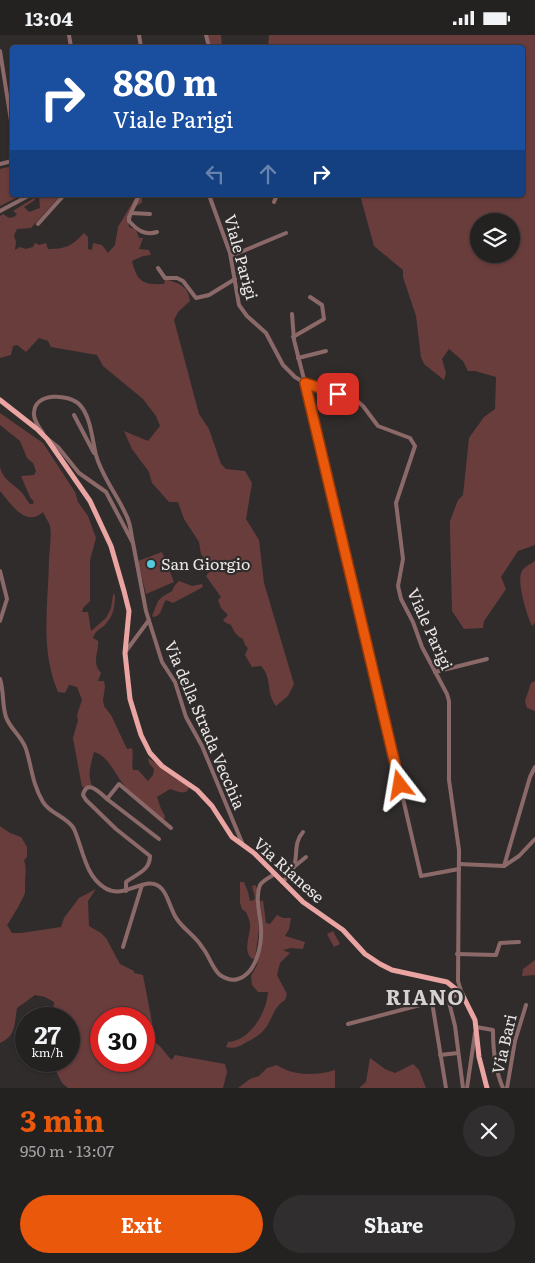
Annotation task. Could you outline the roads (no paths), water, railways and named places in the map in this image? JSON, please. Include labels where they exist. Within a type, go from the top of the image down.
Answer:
[{"type":"main road","name":"Via Rianese","points":[[0,400],[47,439],[90,501],[113,549],[129,611],[125,653],[132,706],[148,751],[162,766],[188,782],[203,795],[229,833],[254,853],[308,905],[343,930],[358,948],[378,963],[397,971],[447,982],[462,994]]},
{"type":"main road","points":[[462,994],[472,1012],[479,1057],[487,1088]]},
{"type":"street","points":[[0,51],[10,114]]},
{"type":"street","points":[[0,211],[26,197]]},
{"type":"street","points":[[38,224],[62,197]]},
{"type":"street","points":[[138,197],[129,221],[148,234],[157,232]]},
{"type":"street","name":"Viale Parigi","points":[[210,197],[222,226],[231,256],[237,300],[243,311],[266,333],[283,365],[292,375],[305,383],[356,400],[380,427],[408,437],[414,442],[414,450],[396,506],[404,559],[398,586],[401,599],[411,617],[421,645],[449,701],[449,778],[459,843],[457,954],[458,982],[462,994]]},
{"type":"street","points":[[274,202],[276,197]]},
{"type":"street","points":[[131,213],[150,213]]},
{"type":"street","points":[[231,256],[286,233]]},
{"type":"street","points":[[158,268],[165,278],[176,278],[183,281],[196,298],[209,295],[235,279]]},
{"type":"street","points":[[293,337],[324,320],[322,305],[310,297]]},
{"type":"street","points":[[292,314],[293,337],[421,876],[459,867],[504,866],[522,853],[535,839]]},
{"type":"street","points":[[298,358],[326,351]]},
{"type":"street","name":"Via della Strada Vecchia","points":[[97,457],[84,411],[78,403],[69,398],[49,398],[41,401],[36,407],[35,418],[47,439],[58,447],[79,473],[106,492],[133,543],[149,620],[163,665],[176,682],[186,717],[202,746],[243,845]]},
{"type":"street","points":[[74,415],[128,518],[133,543]]},
{"type":"street","points":[[0,571],[7,599],[0,621]]},
{"type":"street","points":[[125,653],[149,620]]},
{"type":"street","points":[[435,672],[487,659]]},
{"type":"street","points":[[0,679],[6,716],[25,746],[32,779],[43,803],[72,827],[97,882],[110,891],[126,891],[152,883],[160,887],[165,893],[178,921],[202,946],[217,972],[224,978],[233,980],[241,978],[248,973],[256,960],[261,931],[258,899],[259,887],[263,881],[275,874]]},
{"type":"street","points":[[504,866],[530,777],[535,767]]},
{"type":"street","points":[[107,799],[119,784],[171,828]]},
{"type":"street","points":[[126,891],[126,882],[145,869],[150,857],[148,852],[120,832],[86,801],[84,797],[86,788],[92,788],[159,839]]},
{"type":"street","points":[[295,866],[298,841],[303,832]]},
{"type":"street","points":[[282,882],[295,866],[306,857]]},
{"type":"street","points":[[124,947],[142,885]]},
{"type":"street","points":[[457,954],[496,955],[500,943],[519,942]]},
{"type":"street","points":[[348,1024],[462,994]]},
{"type":"street","points":[[448,998],[455,1026],[463,1088]]},
{"type":"street","points":[[432,1002],[446,1088]]},
{"type":"street","name":"Via Bari","points":[[507,1088],[515,1041],[526,1005]]},
{"type":"street","points":[[467,1088],[476,1028],[493,1030],[497,1073],[503,1088]]},
{"type":"street","points":[[440,1055],[458,1053]]},
{"type":"place","name":"San Giorgio","points":[[151,564]]},
{"type":"district","name":"RIANO","points":[[425,998]]}]
